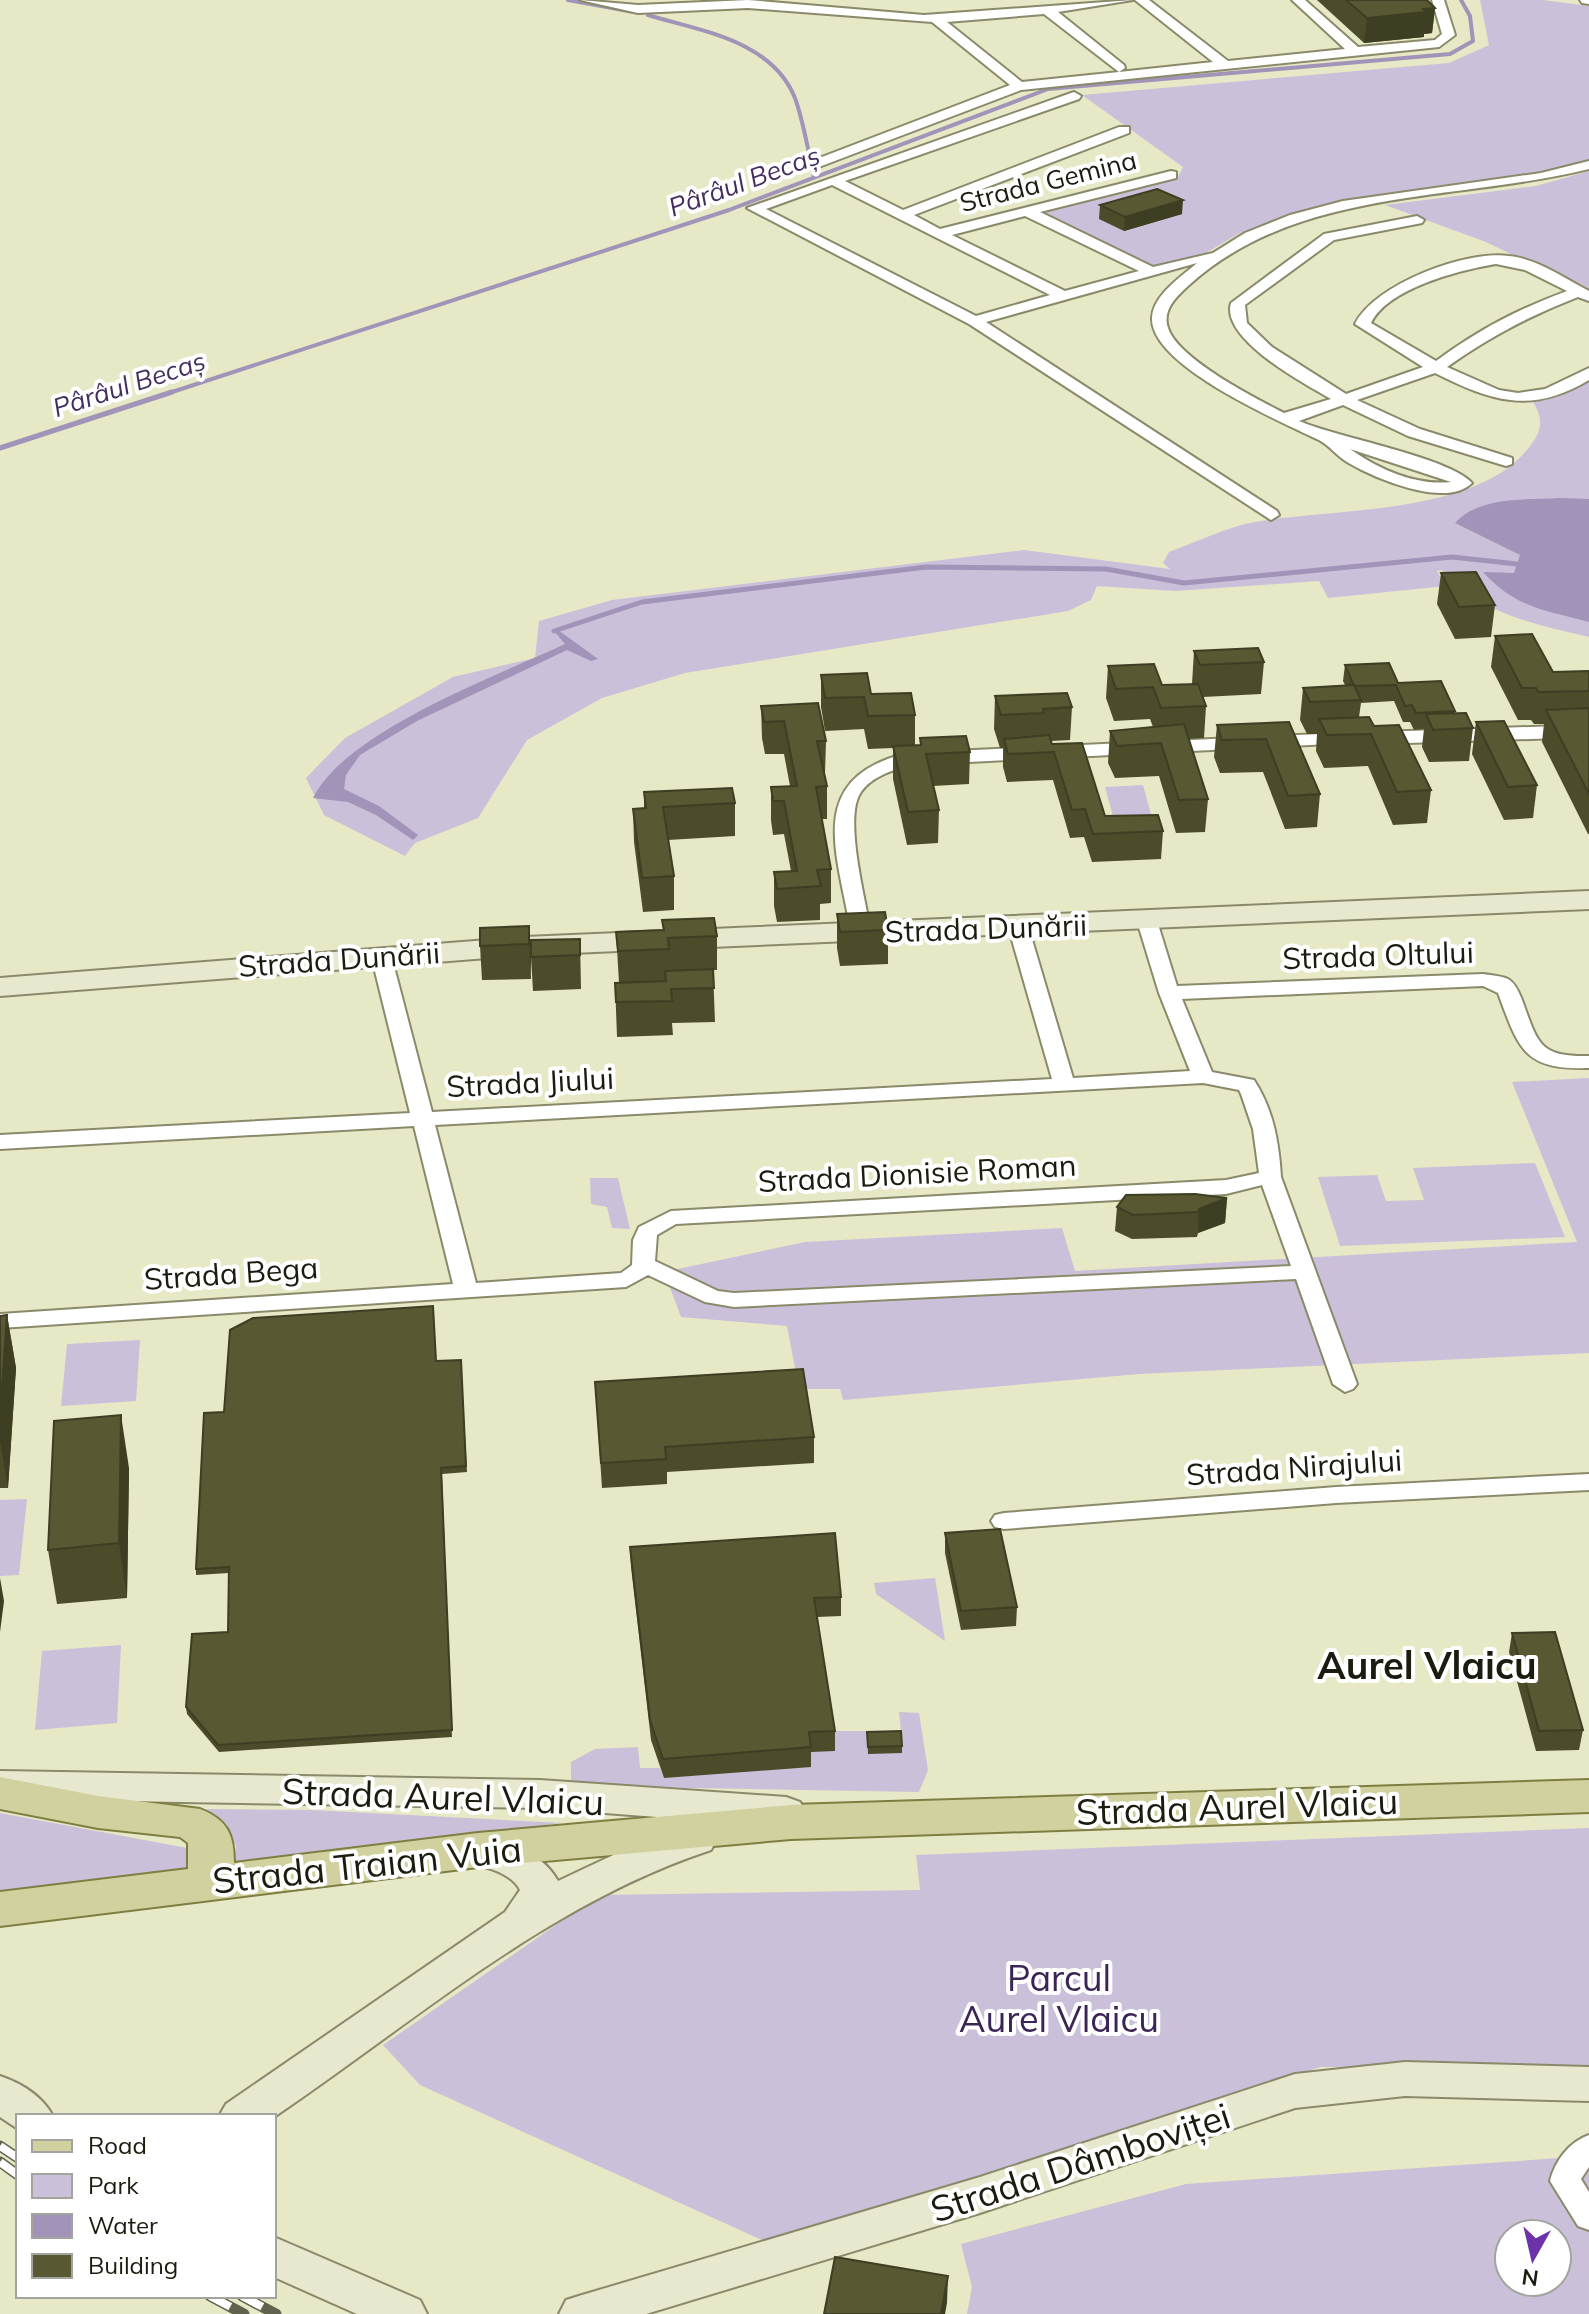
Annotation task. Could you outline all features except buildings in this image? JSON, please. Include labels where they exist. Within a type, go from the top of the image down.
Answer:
[{"type":"main road","points":[[0,1793],[98,1812],[193,1824],[211,1838],[211,1881]]},
{"type":"main road","name":"Strada Aurel Vlaicu","points":[[735,1828],[885,1819],[1589,1796]]},
{"type":"main road","name":"Strada Traian Vuia","points":[[7,1908],[478,1850],[735,1828]]},
{"type":"street","points":[[586,0],[638,9],[748,4],[875,17],[936,19],[1127,0]]},
{"type":"street","points":[[1141,0],[1225,65]]},
{"type":"street","points":[[1298,0],[1356,52]]},
{"type":"street","points":[[819,163],[1019,86],[1446,40],[1449,34],[1438,0]]},
{"type":"street","points":[[1053,8],[1125,67]]},
{"type":"street","points":[[936,19],[1019,86]]},
{"type":"street","points":[[1074,96],[754,208],[974,321],[1271,515]]},
{"type":"street","points":[[902,215],[1124,130]]},
{"type":"street","points":[[974,321],[1225,250],[1313,211],[1524,182],[1589,165]]},
{"type":"street","name":"Strada Gemina","points":[[937,234],[1171,175]]},
{"type":"street","points":[[834,181],[1065,297]]},
{"type":"street","points":[[1026,211],[1153,272]]},
{"type":"street","points":[[1417,220],[1329,237],[1277,272],[1238,303],[1235,310],[1243,329],[1253,339],[1347,402],[1387,422],[1506,461]]},
{"type":"street","points":[[1225,250],[1163,302],[1158,323],[1163,338],[1230,390],[1286,420],[1327,437],[1464,480],[1464,483],[1454,488],[1436,489],[1375,471],[1333,447],[1327,437]]},
{"type":"street","points":[[1584,294],[1524,263],[1493,259],[1427,275],[1363,318],[1363,324],[1438,367],[1508,397],[1530,397],[1561,389],[1589,373]]},
{"type":"street","points":[[1286,420],[1347,402],[1438,367],[1517,315],[1584,294]]},
{"type":"street","points":[[861,933],[845,804],[855,785],[864,778],[907,759],[1589,731]]},
{"type":"street","name":"Strada Dunării","points":[[0,987],[381,955],[1589,900]]},
{"type":"street","points":[[1147,921],[1169,993],[1203,1077],[1239,1081],[1250,1090],[1270,1159],[1270,1177],[1345,1384]]},
{"type":"street","points":[[1018,926],[1064,1085]]},
{"type":"street","points":[[381,955],[466,1289],[626,1280],[639,1274],[645,1265],[713,1297],[734,1300],[1304,1272]]},
{"type":"street","name":"Strada Oltului","points":[[1169,993],[1483,980],[1501,984],[1508,991],[1532,1052],[1545,1061],[1589,1062]]},
{"type":"street","name":"Strada Jiului","points":[[0,1142],[1203,1077]]},
{"type":"street","name":"Strada Dionisie Roman","points":[[645,1265],[647,1232],[671,1218],[1226,1187],[1270,1177]]},
{"type":"street","name":"Strada Bega","points":[[0,1321],[466,1289]]},
{"type":"street","name":"Strada Nirajului","points":[[1004,1521],[1336,1495],[1589,1482]]},
{"type":"street","name":"Strada Aurel Vlaicu","points":[[0,1785],[540,1794],[885,1819]]},
{"type":"street","points":[[244,2114],[519,1923],[615,1867],[735,1828]]},
{"type":"street","points":[[478,1850],[523,1866],[539,1880],[541,1891],[519,1923]]},
{"type":"street","name":"Strada Dâmboviței","points":[[582,2314],[980,2195],[1295,2091],[1345,2081],[1395,2079],[1589,2084]]},
{"type":"street","points":[[0,2093],[28,2114]]},
{"type":"street","points":[[1589,2147],[1568,2169],[1565,2181],[1589,2217]]},
{"type":"street","points":[[276,2257],[404,2314]]},
{"type":"green space","points":[[1480,0],[1543,0],[1589,6],[1589,160],[1519,181],[1358,198],[1296,213],[1240,233],[1204,254],[1163,266],[1147,265],[1037,212],[1178,177],[1183,167],[1082,95],[1449,63],[1489,45]]},
{"type":"green space","points":[[1589,171],[1589,292],[1486,242],[1385,205],[1536,186]]},
{"type":"green space","points":[[1589,372],[1589,637],[1529,622],[1491,607],[1457,585],[1442,570],[1437,571],[1446,586],[1328,598],[1319,581],[1175,591],[1097,586],[1091,600],[1068,611],[685,673],[602,698],[527,740],[478,818],[415,843],[405,856],[324,815],[306,778],[345,738],[453,677],[535,658],[539,621],[612,600],[1024,550],[1170,569],[1163,563],[1169,552],[1244,524],[1400,505],[1473,487],[1503,471],[1533,443],[1540,418],[1530,397]]},
{"type":"green space","points":[[1143,785],[1156,833],[1118,834],[1105,787]]},
{"type":"green space","points":[[1589,1078],[1589,1353],[1139,1374],[843,1400],[840,1389],[799,1389],[787,1326],[681,1317],[669,1285],[673,1270],[805,1242],[1062,1228],[1075,1271],[1577,1242],[1512,1082]]},
{"type":"green space","points":[[1535,1163],[1565,1237],[1340,1246],[1318,1177],[1377,1175],[1386,1201],[1424,1200],[1413,1168]]},
{"type":"green space","points":[[590,1178],[618,1178],[630,1229],[612,1228],[607,1207],[591,1204]]},
{"type":"green space","points":[[140,1340],[136,1401],[61,1406],[67,1344]]},
{"type":"green space","points":[[27,1499],[19,1575],[0,1576],[0,1500]]},
{"type":"green space","points":[[935,1578],[945,1641],[876,1594],[874,1583]]},
{"type":"green space","points":[[121,1645],[117,1723],[35,1730],[42,1651]]},
{"type":"green space","points":[[899,1712],[919,1713],[928,1770],[919,1792],[571,1786],[571,1762],[595,1749],[638,1747],[640,1768],[660,1768],[664,1778],[809,1752],[832,1731],[901,1731]]},
{"type":"green space","points":[[197,1809],[312,1810],[561,1823],[235,1864],[236,1845]]},
{"type":"green space","points":[[0,1813],[187,1848],[192,1852],[188,1871],[0,1896]]},
{"type":"green space","name":"Parcul Aurel Vlaicu","points":[[1589,1828],[1589,2067],[1320,2067],[969,2184],[764,2241],[420,2085],[383,2045],[599,1895],[920,1890],[916,1855]]},
{"type":"green space","points":[[1589,2156],[1589,2314],[967,2314],[972,2287],[961,2244],[1186,2184]]},
{"type":"water","points":[[1560,498],[1589,499],[1589,622],[1532,606],[1507,593],[1483,572],[1514,573],[1520,555],[1455,523],[1465,514],[1490,504]]},
{"type":"water","points":[[558,630],[598,659],[591,661],[567,650],[417,721],[360,755],[346,775],[344,789],[379,806],[418,835],[413,840],[376,815],[348,802],[313,798],[331,773],[389,728],[464,689],[565,644],[554,631]]},
{"type":"waterway","points":[[568,0],[634,12]]},
{"type":"waterway","name":"Pârâul Becaș","points":[[166,394],[729,210],[1048,89],[1450,54],[1473,41],[1470,16],[1461,0]]},
{"type":"waterway","points":[[648,15],[732,41],[770,63],[784,78],[795,98],[814,177]]},
{"type":"waterway","name":"Pârâul Becaș","points":[[0,448],[172,392]]},
{"type":"waterway","points":[[554,631],[642,602],[926,567],[1106,569],[1184,583],[1452,557],[1517,564]]},
{"type":"railway","points":[[0,2146],[16,2157]]},
{"type":"railway","points":[[0,2162],[16,2174]]},
{"type":"railway","points":[[214,2298],[244,2314]]},
{"type":"railway","points":[[246,2298],[276,2314]]},
{"type":"district","name":"Aurel Vlaicu","points":[[1427,1665]]}]
